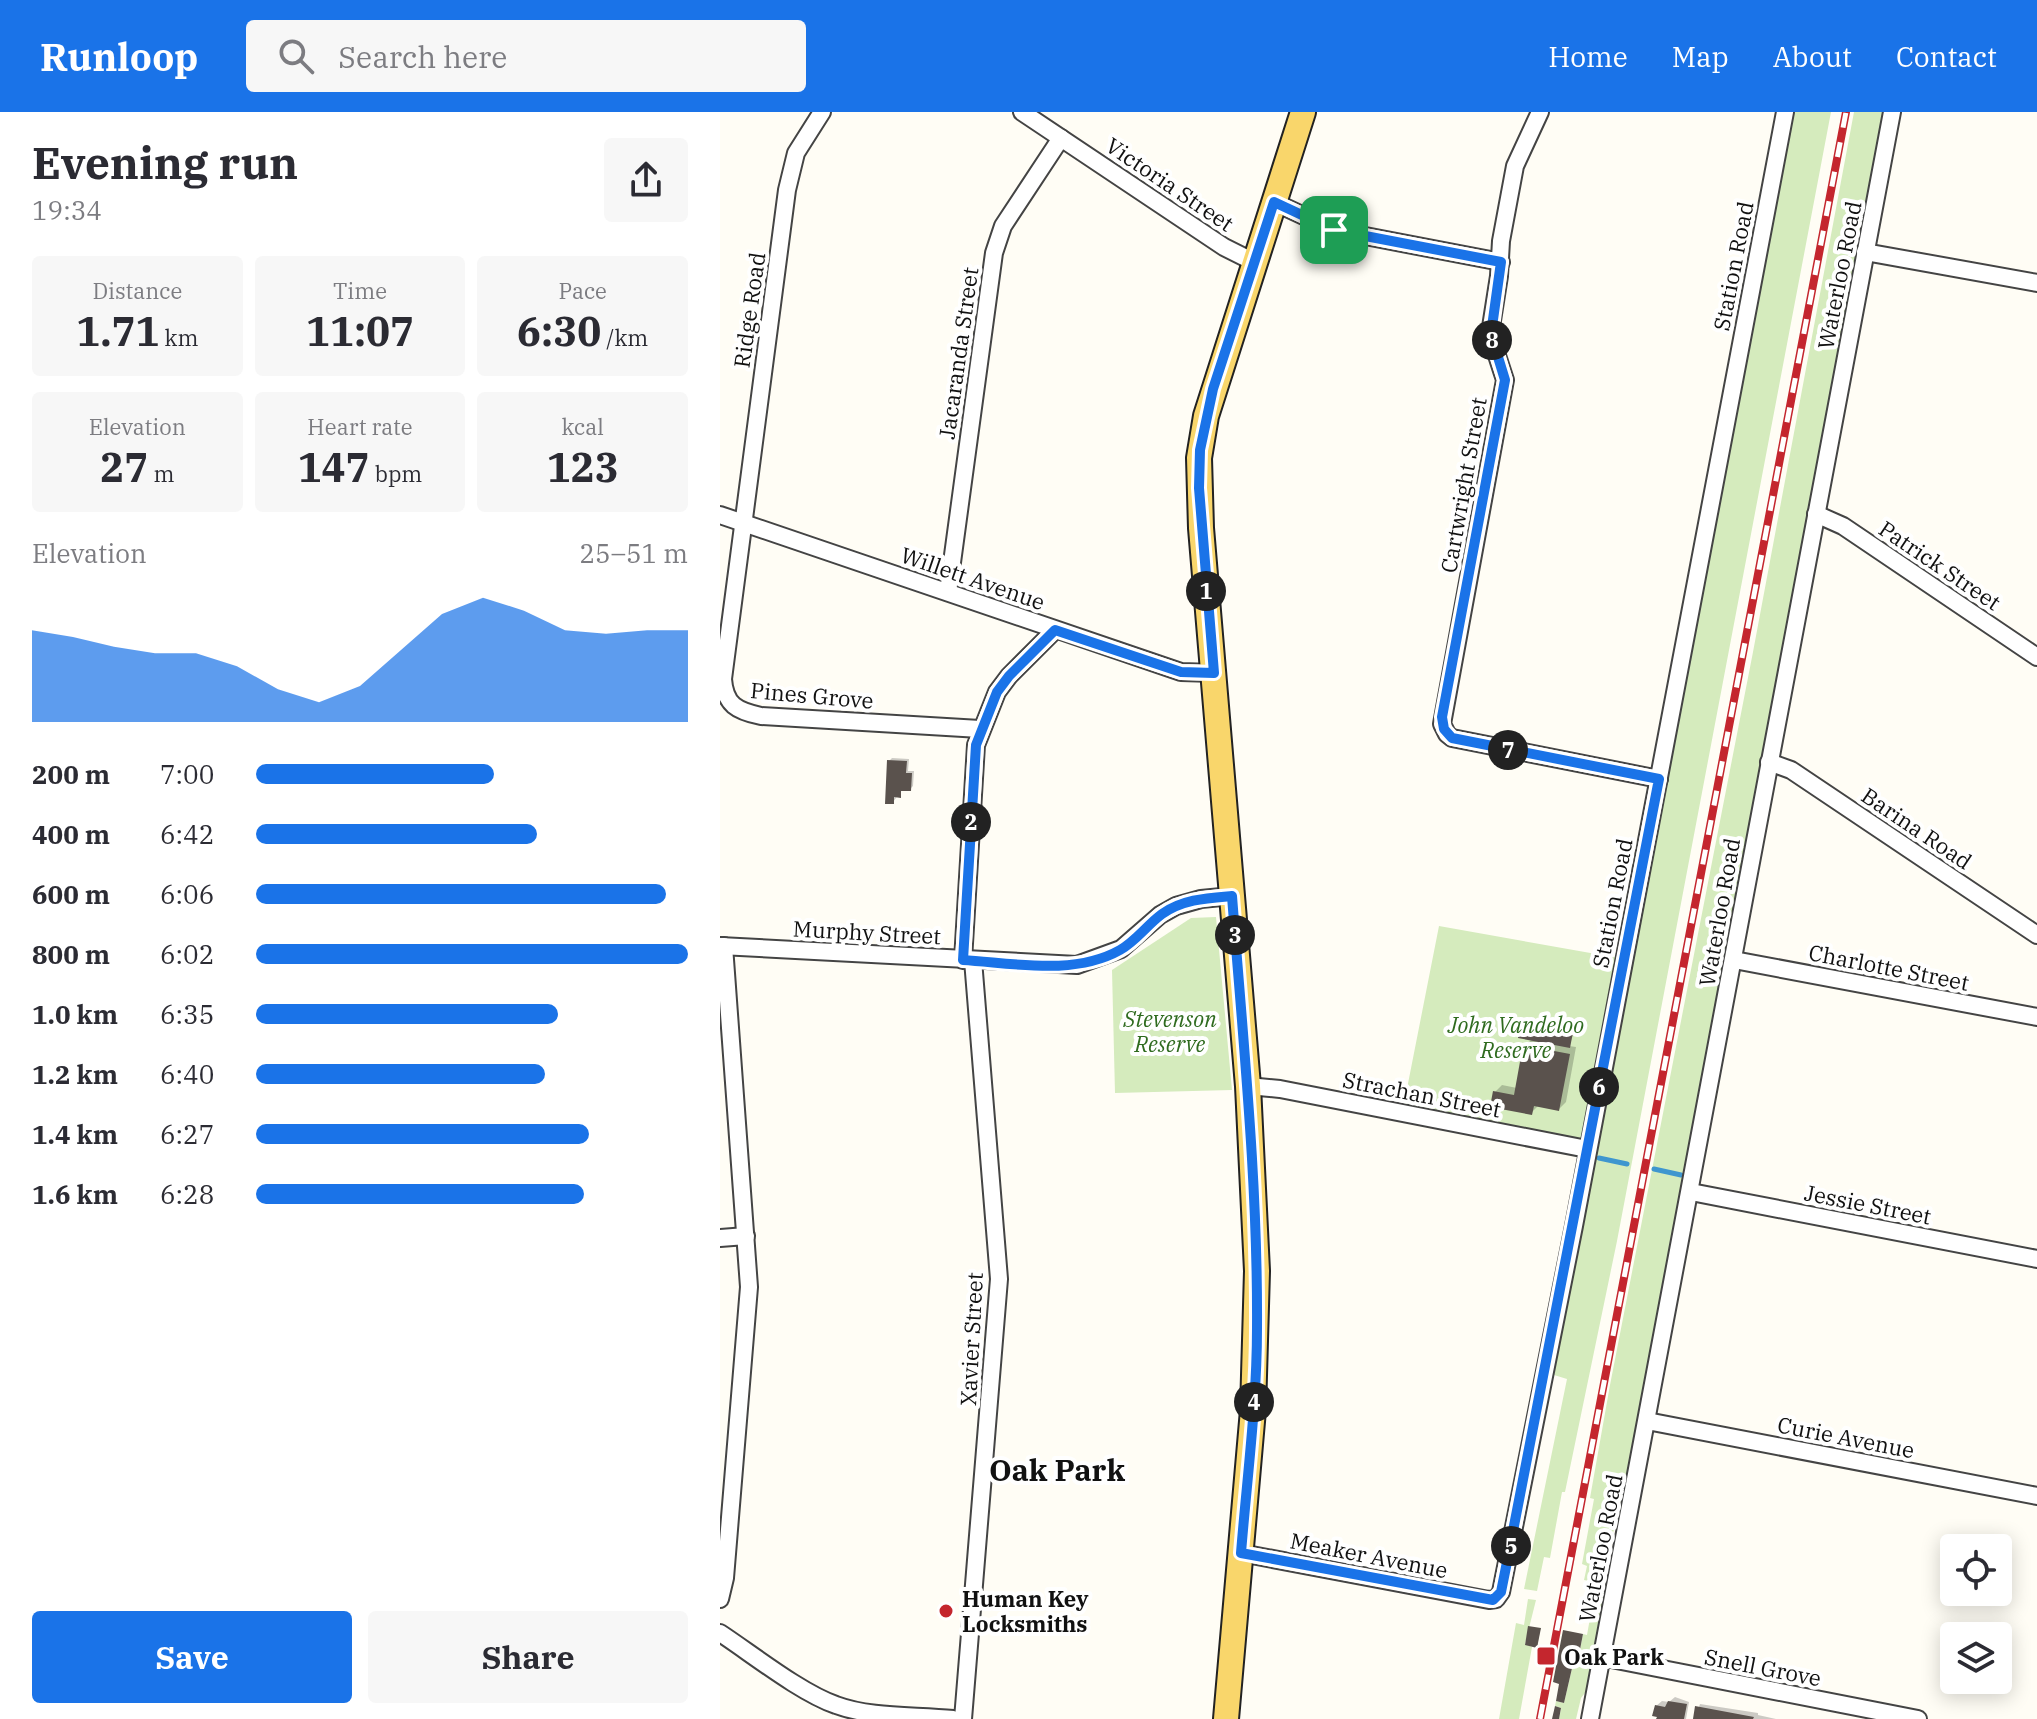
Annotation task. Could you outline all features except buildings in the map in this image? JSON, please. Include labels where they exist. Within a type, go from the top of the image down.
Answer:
[{"type":"main road","points":[[1226,1719],[1257,1332],[1257,1271],[1248,1086],[1199,488],[1200,450],[1213,389],[1303,112]]},
{"type":"street","name":"Ridge Road","points":[[743,523],[791,165],[822,112]]},
{"type":"street","name":"Victoria Street","points":[[1022,112],[1224,247],[1254,262]]},
{"type":"street","points":[[1274,202],[1334,230],[1501,262],[1501,241],[1515,166],[1540,112]]},
{"type":"street","name":"Station Road","points":[[1489,1600],[1499,1595],[1506,1567],[1785,112]]},
{"type":"street","name":"Waterloo Road","points":[[1590,1719],[1892,112]]},
{"type":"street","name":"Jacaranda Street","points":[[948,592],[994,253],[1003,226],[1061,138]]},
{"type":"street","points":[[1865,252],[2037,283]]},
{"type":"street","name":"Cartwright Street","points":[[1501,262],[1491,334],[1505,380],[1442,717],[1444,729],[1452,738],[1464,741],[1659,779]]},
{"type":"street","name":"Patrick Street","points":[[1816,514],[1843,526],[2037,657]]},
{"type":"street","name":"Willett Avenue","points":[[720,515],[1181,672],[1214,673]]},
{"type":"street","name":"Pines Grove","points":[[743,523],[723,679],[730,705],[747,714],[761,716],[980,729]]},
{"type":"street","name":"Xavier Street","points":[[963,1719],[999,1279],[968,960],[974,765],[980,729],[997,692],[1055,630]]},
{"type":"street","name":"Barina Road","points":[[1769,762],[1791,770],[2037,935]]},
{"type":"street","name":"Murphy Street","points":[[722,946],[1077,965],[1121,949],[1160,915],[1176,906],[1201,899],[1232,896]]},
{"type":"street","points":[[720,1599],[725,1578],[749,1287],[722,946]]},
{"type":"street","name":"Charlotte Street","points":[[1734,960],[2037,1017]]},
{"type":"street","name":"Strachan Street","points":[[1248,1086],[1280,1089],[1587,1149]]},
{"type":"street","name":"Jessie Street","points":[[1691,1192],[2037,1259]]},
{"type":"street","points":[[720,1238],[746,1236]]},
{"type":"street","name":"Curie Avenue","points":[[1647,1421],[2037,1496]]},
{"type":"street","name":"Meaker Avenue","points":[[1241,1553],[1489,1600]]},
{"type":"street","points":[[720,1633],[833,1705],[866,1712],[953,1719]]},
{"type":"street","name":"Snell Grove","points":[[1601,1657],[1831,1711],[1918,1719]]},
{"type":"green space","name":"John Vandeloo Reserve","points":[[1793,112],[1831,112],[1617,1241],[1565,1492],[1562,1492],[1550,1558],[1544,1557],[1537,1591],[1524,1589],[1567,1379],[1554,1375],[1596,1147],[1402,1114],[1439,926],[1630,960]]},
{"type":"green space","points":[[1854,112],[1884,112],[1638,1429],[1601,1583],[1584,1580],[1587,1566],[1582,1564],[1594,1499],[1590,1498],[1610,1385],[1753,652]]},
{"type":"green space","name":"Stevenson Reserve","points":[[1216,917],[1232,1090],[1115,1093],[1112,970],[1191,918]]},
{"type":"green space","points":[[1595,1590],[1606,1591],[1588,1689],[1581,1698],[1576,1719],[1559,1719],[1561,1708],[1555,1706],[1556,1701],[1564,1703],[1573,1664],[1577,1665],[1583,1634],[1587,1635]]},
{"type":"green space","points":[[1528,1599],[1536,1600],[1525,1644],[1532,1647],[1519,1719],[1499,1719],[1516,1623],[1524,1625]]},
{"type":"waterway","points":[[1599,1158],[1627,1164]]},
{"type":"waterway","points":[[1654,1169],[1681,1175]]},
{"type":"railway","points":[[1540,1719],[1846,112]]},
{"type":"place","name":"Human Key Locksmiths","points":[[946,1611]]},
{"type":"place","name":"Oak Park","points":[[1546,1656]]},
{"type":"district","name":"Oak Park","points":[[1057,1469]]},
{"type":"route","points":[[1274,202],[1334,230],[1501,262],[1491,334],[1505,380],[1442,717],[1444,729],[1452,738],[1659,779],[1501,1592],[1493,1600],[1241,1553],[1253,1410],[1257,1271],[1248,1086],[1232,896],[1201,899],[1176,906],[1160,915],[1121,949],[1077,965],[963,960],[976,745],[989,708],[1009,676],[1055,630],[1181,672],[1214,673],[1199,488],[1201,441],[1213,389],[1274,202]]}]
